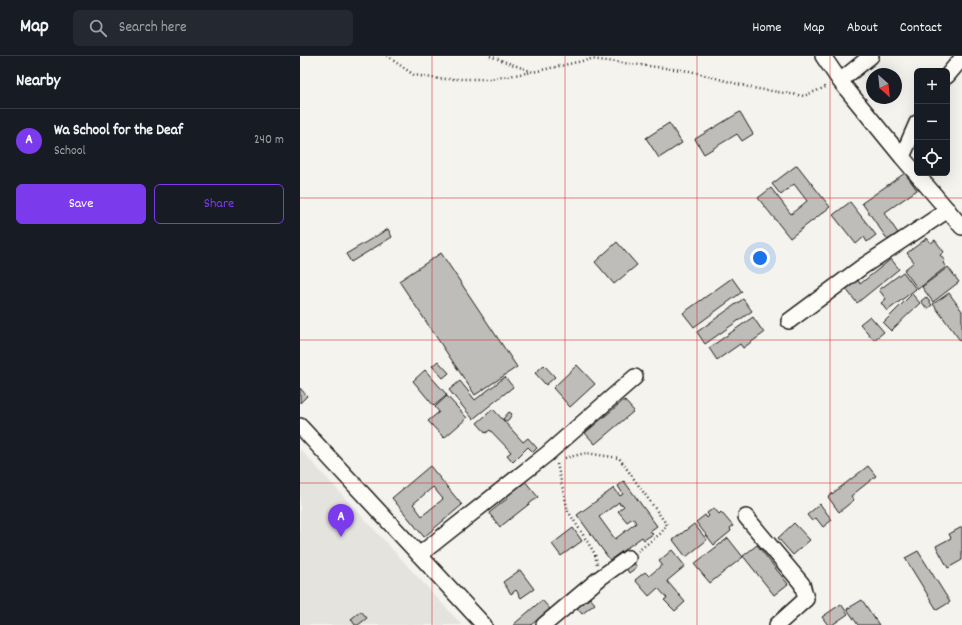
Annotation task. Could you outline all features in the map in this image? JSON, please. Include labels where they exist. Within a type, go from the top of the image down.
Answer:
[{"type":"street","points":[[823,56],[840,80],[902,157],[962,227]]},
{"type":"street","points":[[840,80],[871,56]]},
{"type":"street","points":[[950,72],[962,58]]},
{"type":"street","points":[[902,157],[914,130]]},
{"type":"street","points":[[790,321],[862,267],[948,210]]},
{"type":"street","points":[[419,554],[552,458],[635,377]]},
{"type":"street","points":[[300,426],[484,625]]},
{"type":"street","points":[[746,517],[802,584],[806,599],[780,624]]},
{"type":"street","points":[[544,625],[600,578],[628,558]]},
{"type":"path","points":[[387,56],[414,75],[439,79],[491,79],[533,72],[591,59],[690,71],[752,88],[804,96],[840,80]]},
{"type":"path","points":[[490,56],[533,72]]},
{"type":"path","points":[[600,578],[595,554],[568,511],[552,458],[586,453],[619,458],[667,525],[660,534],[628,558]]},
{"type":"shaded area","points":[[300,449],[462,625],[300,625]]},
{"type":"building","points":[[740,112],[753,134],[742,141],[737,134],[704,154],[695,139]]},
{"type":"building","points":[[669,123],[682,143],[659,158],[646,138]]},
{"type":"building","points":[[797,165],[830,207],[790,238],[758,198],[771,188],[791,214],[807,201],[794,184],[781,195],[772,184]]},
{"type":"building","points":[[905,173],[917,190],[884,213],[898,233],[888,240],[862,203]]},
{"type":"building","points":[[850,202],[876,235],[867,242],[864,237],[856,244],[833,215]]},
{"type":"building","points":[[388,229],[392,237],[351,262],[346,254]]},
{"type":"building","points":[[927,238],[931,243],[935,240],[944,252],[940,255],[945,261],[943,263],[946,267],[918,289],[904,270],[914,262],[907,253]]},
{"type":"building","points":[[617,242],[637,265],[614,284],[595,262]]},
{"type":"building","points":[[441,253],[517,367],[475,395],[399,281]]},
{"type":"building","points":[[891,259],[899,269],[857,303],[846,289],[858,280],[860,284]]},
{"type":"building","points":[[948,267],[959,282],[933,302],[922,287]]},
{"type":"building","points":[[903,272],[916,289],[887,311],[881,303],[886,299],[879,290]]},
{"type":"building","points":[[732,278],[742,292],[694,327],[683,313]]},
{"type":"building","points":[[949,293],[962,311],[962,343],[933,304]]},
{"type":"building","points":[[912,294],[920,303],[891,331],[883,323]]},
{"type":"building","points":[[926,297],[932,305],[927,309],[921,301]]},
{"type":"building","points":[[743,299],[752,311],[705,344],[697,332]]},
{"type":"building","points":[[870,316],[884,332],[874,340],[860,324]]},
{"type":"building","points":[[753,317],[764,333],[743,348],[740,344],[717,360],[709,348]]},
{"type":"building","points":[[438,361],[449,373],[443,378],[432,366]]},
{"type":"building","points":[[544,365],[555,377],[546,385],[535,373]]},
{"type":"building","points":[[577,365],[595,384],[570,407],[553,388]]},
{"type":"building","points":[[425,370],[447,395],[434,406],[413,381]]},
{"type":"building","points":[[505,377],[513,387],[473,419],[449,390],[460,381],[475,400]]},
{"type":"building","points":[[300,388],[307,396],[300,403]]},
{"type":"building","points":[[447,396],[467,418],[444,438],[428,421],[439,412],[435,407]]},
{"type":"building","points":[[624,400],[634,411],[595,444],[585,433]]},
{"type":"building","points":[[493,409],[523,442],[528,438],[537,448],[533,452],[528,447],[513,462],[507,455],[511,452],[490,430],[486,433],[477,423]]},
{"type":"building","points":[[509,412],[512,414],[507,422],[503,419]]},
{"type":"building","points":[[430,466],[462,505],[424,537],[392,498]],"holes":[[[433,487],[443,499],[422,516],[413,504]]]},
{"type":"building","points":[[868,466],[876,476],[851,496],[854,500],[839,512],[828,497]]},
{"type":"building","points":[[524,480],[538,497],[500,527],[489,513],[508,498],[506,494]]},
{"type":"building","points":[[624,481],[657,526],[650,531],[653,534],[644,540],[642,537],[610,560],[577,515],[614,488],[620,496],[623,494],[618,486]],"holes":[[[619,502],[620,505],[622,504],[624,506],[618,511],[627,522],[633,518],[636,523],[615,539],[599,517]]]},
{"type":"building","points":[[820,504],[832,520],[823,527],[816,518],[812,521],[807,515]]},
{"type":"building","points":[[714,508],[719,514],[721,512],[733,526],[730,528],[731,531],[714,545],[696,522],[705,515],[707,518],[709,516],[707,513]]},
{"type":"building","points":[[794,523],[810,540],[793,555],[778,538]]},
{"type":"building","points":[[694,524],[707,540],[686,557],[673,540]]},
{"type":"building","points":[[962,527],[962,560],[948,568],[936,546],[951,538],[949,534]]},
{"type":"building","points":[[573,528],[582,541],[561,556],[552,544]]},
{"type":"building","points":[[728,538],[743,557],[710,583],[694,564]]},
{"type":"building","points":[[757,545],[788,584],[774,595],[743,556]]},
{"type":"building","points":[[672,550],[685,566],[667,581],[685,602],[675,611],[664,600],[667,598],[658,588],[649,596],[635,580],[645,572],[649,576],[662,565],[659,561]]},
{"type":"building","points":[[918,551],[950,602],[937,610],[905,558]]},
{"type":"building","points":[[633,562],[637,567],[629,573],[626,568]]},
{"type":"building","points":[[520,570],[534,589],[521,598],[516,590],[511,594],[503,582]]},
{"type":"building","points":[[590,598],[595,604],[582,614],[577,608]]},
{"type":"building","points":[[542,600],[550,609],[531,625],[513,625]]},
{"type":"building","points":[[862,600],[879,625],[858,625],[847,609]]},
{"type":"building","points":[[841,604],[848,614],[832,625],[828,625],[822,617]]},
{"type":"building","points":[[361,611],[367,618],[358,625],[355,625],[351,619]]},
{"type":"place","name":"Wa School for the Deaf","points":[[341,537]]}]
